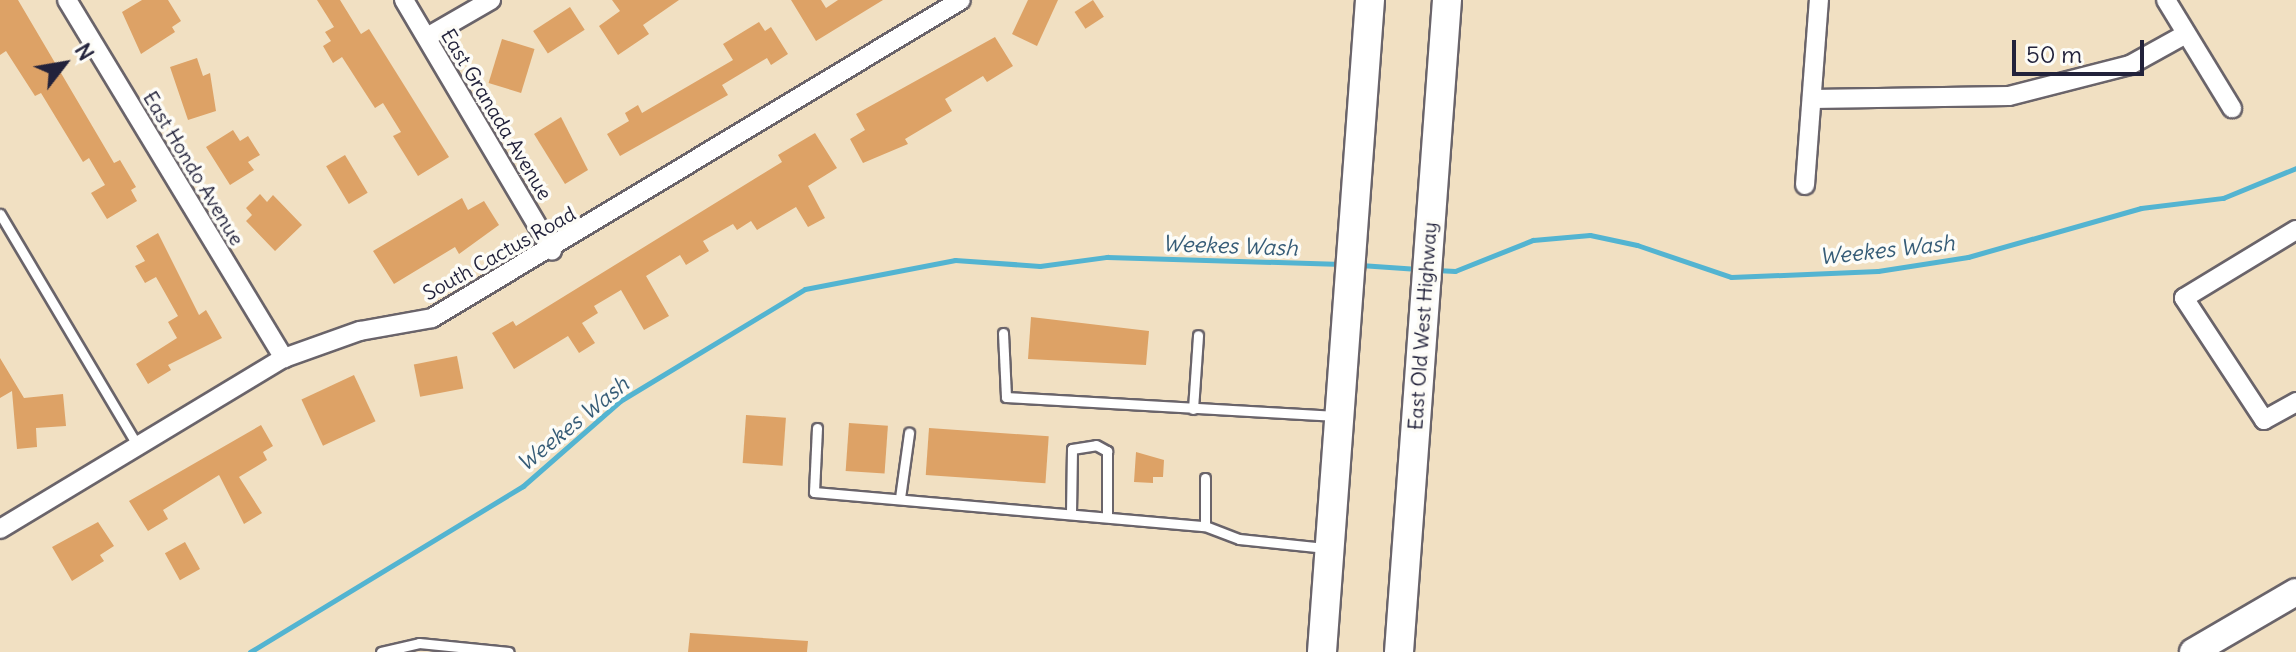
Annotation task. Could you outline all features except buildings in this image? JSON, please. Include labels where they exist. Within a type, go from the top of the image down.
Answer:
[{"type":"main road","points":[[1322,652],[1370,0]]},
{"type":"main road","name":"East Old West Highway","points":[[1399,652],[1447,0]]},
{"type":"main road","points":[[2193,652],[2296,592]]},
{"type":"street","name":"East Hondo Avenue","points":[[67,0],[284,358]]},
{"type":"street","name":"East Granada Avenue","points":[[404,0],[552,250]]},
{"type":"street","points":[[427,37],[491,0]]},
{"type":"street","name":"South Cactus Road","points":[[0,529],[284,358],[360,331],[432,318],[552,250],[961,0]]},
{"type":"street","points":[[1805,185],[1819,0]]},
{"type":"street","points":[[2166,0],[2232,108]]},
{"type":"street","points":[[1812,99],[2009,96],[2130,65],[2186,34]]},
{"type":"street","points":[[2296,230],[2184,298],[2264,420],[2296,402]]},
{"type":"lane","points":[[0,214],[138,446]]},
{"type":"lane","points":[[1003,333],[1006,397],[1339,416]]},
{"type":"lane","points":[[1193,409],[1198,335]]},
{"type":"lane","points":[[817,428],[814,492],[1205,526],[1239,539],[1329,548]]},
{"type":"lane","points":[[900,498],[909,433]]},
{"type":"lane","points":[[1071,513],[1072,449],[1088,445],[1107,451],[1107,516]]},
{"type":"lane","points":[[1205,478],[1205,526]]},
{"type":"lane","points":[[381,652],[419,643],[509,652]]},
{"type":"waterway","name":"Weekes Wash","points":[[1436,270],[1455,271],[1533,240],[1590,235],[1637,245],[1731,277],[1878,271],[1968,257],[2141,208],[2223,198],[2296,168]]},
{"type":"waterway","name":"Weekes Wash","points":[[250,652],[523,486],[620,401],[805,289],[955,260],[1040,266],[1107,257],[1342,264]]},
{"type":"waterway","name":"Weekes Wash","points":[[1360,265],[1418,269]]}]
